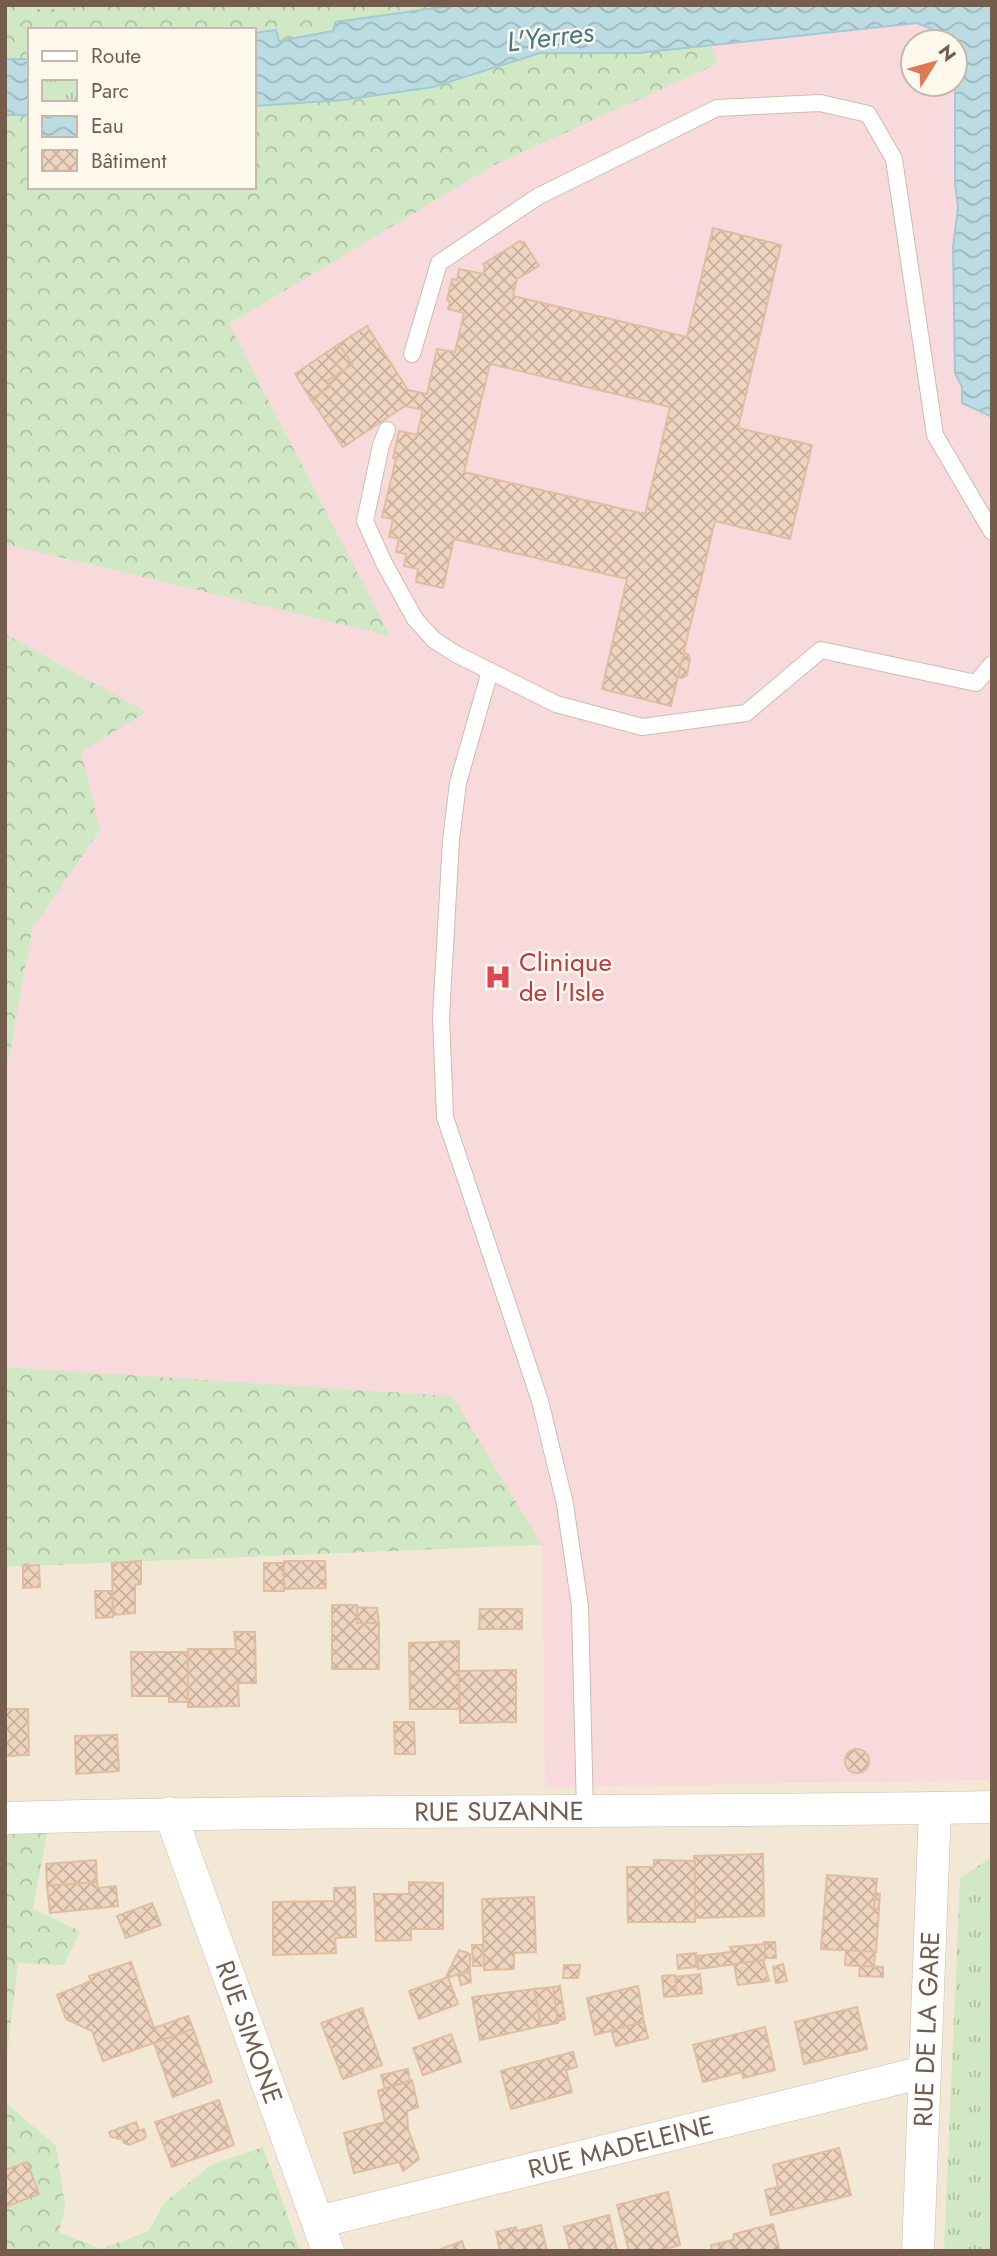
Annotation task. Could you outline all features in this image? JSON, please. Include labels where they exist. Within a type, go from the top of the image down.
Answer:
[{"type":"street","name":"RUE SUZANNE","points":[[5,1818],[170,1813],[992,1807]]},
{"type":"street","name":"RUE DE LA GARE","points":[[918,2251],[935,1808]]},
{"type":"street","name":"RUE SIMONE","points":[[170,1813],[323,2236]]},
{"type":"street","name":"RUE MADELEINE","points":[[323,2236],[924,2071]]},
{"type":"lane","points":[[412,354],[439,263],[537,197],[717,108],[820,103],[868,114],[894,159],[935,435],[992,532]]},
{"type":"lane","points":[[387,430],[381,445],[365,521],[384,563],[415,619],[433,640],[556,704],[642,727],[746,713],[821,650],[984,683],[992,664]]},
{"type":"lane","points":[[490,671],[458,783],[451,840],[441,1017],[445,1117],[540,1401],[565,1504],[580,1607],[585,1812]]},
{"type":"shaded area","name":"Clinique de l'Isle","points":[[917,23],[930,28],[899,28],[899,98],[955,98],[955,183],[958,207],[953,247],[955,373],[975,410],[992,417],[992,1780],[545,1788],[542,1545],[5,1537],[5,117],[28,181],[28,189],[256,189],[256,186],[710,43]]},
{"type":"shaded area","points":[[542,1545],[546,1788],[992,1780],[992,2251],[5,2251],[5,1567]]},
{"type":"green space","points":[[5,5],[34,5],[32,17],[86,5],[698,5],[717,64],[496,164],[229,324],[390,636],[5,544]]},
{"type":"green space","points":[[34,5],[85,5],[32,18]]},
{"type":"green space","points":[[5,634],[146,712],[81,752],[100,830],[32,929],[5,1081]]},
{"type":"green space","points":[[5,1367],[452,1396],[542,1545],[5,1567]]},
{"type":"green space","points":[[5,1832],[47,1832],[33,1909],[80,1931],[64,1965],[18,1963],[5,2073]]},
{"type":"green space","points":[[992,1859],[992,2251],[944,2251],[960,1878]]},
{"type":"green space","points":[[5,2102],[56,2146],[65,2207],[59,2232],[101,2249],[149,2231],[164,2203],[211,2165],[263,2147],[300,2251],[5,2251]]},
{"type":"water","name":"L'Yerres","points":[[457,5],[992,5],[992,417],[962,403],[962,387],[955,373],[953,247],[958,207],[955,183],[955,98],[969,98],[969,28],[929,28],[917,23],[638,53],[540,53],[433,87],[343,100],[256,106],[256,33],[276,30],[279,41],[333,31],[336,22]]},
{"type":"water","points":[[5,59],[28,59],[28,115],[5,115]]},
{"type":"building","points":[[713,228],[781,245],[738,428],[812,445],[790,539],[715,521],[671,706],[602,689],[627,579],[454,539],[443,588],[416,582],[418,569],[404,566],[406,554],[396,552],[399,539],[389,537],[393,519],[382,517],[396,459],[393,458],[399,431],[417,435],[423,410],[405,406],[343,447],[311,399],[331,386],[327,381],[352,364],[339,344],[367,326],[408,390],[427,394],[437,349],[455,352],[464,313],[448,309],[450,301],[447,300],[452,279],[457,280],[459,269],[483,274],[483,264],[520,241],[524,242],[539,266],[517,279],[513,296],[687,337]],"holes":[[[490,364],[670,407],[645,514],[464,472]]]},
{"type":"building","points":[[339,344],[352,364],[327,381],[331,386],[311,399],[295,374]]},
{"type":"building","points":[[684,653],[688,654],[690,659],[687,675],[682,678],[678,677]]},
{"type":"building","points":[[141,1561],[141,1584],[135,1585],[135,1613],[113,1615],[112,1563]]},
{"type":"building","points":[[284,1561],[325,1561],[326,1588],[284,1589]]},
{"type":"building","points":[[264,1563],[283,1563],[284,1591],[264,1591]]},
{"type":"building","points":[[39,1565],[40,1587],[23,1588],[23,1566]]},
{"type":"building","points":[[95,1591],[112,1591],[113,1617],[96,1618]]},
{"type":"building","points":[[332,1605],[357,1605],[357,1623],[379,1623],[379,1669],[332,1669]]},
{"type":"building","points":[[357,1607],[377,1608],[379,1623],[357,1623]]},
{"type":"building","points":[[480,1609],[522,1609],[522,1629],[479,1629]]},
{"type":"building","points":[[234,1632],[255,1632],[256,1683],[238,1683],[239,1706],[188,1707],[188,1649],[236,1649]]},
{"type":"building","points":[[459,1641],[459,1709],[410,1709],[409,1643]]},
{"type":"building","points":[[131,1652],[188,1652],[188,1702],[169,1702],[169,1696],[132,1696]]},
{"type":"building","points":[[516,1670],[516,1722],[460,1723],[459,1671]]},
{"type":"building","points":[[5,1709],[28,1709],[29,1755],[5,1756]]},
{"type":"building","points":[[394,1722],[414,1722],[415,1754],[395,1754]]},
{"type":"building","points":[[117,1735],[119,1771],[76,1774],[75,1736]]},
{"type":"building","points":[[857,1749],[866,1752],[869,1761],[866,1770],[857,1773],[848,1770],[845,1761],[848,1752]]},
{"type":"building","points":[[763,1854],[764,1916],[695,1918],[694,1856]]},
{"type":"building","points":[[96,1860],[97,1882],[47,1886],[46,1864]]},
{"type":"building","points":[[654,1860],[695,1861],[695,1922],[628,1922],[627,1867],[654,1867]]},
{"type":"building","points":[[827,1875],[877,1879],[874,1909],[879,1909],[876,1952],[821,1949]]},
{"type":"building","points":[[97,1882],[98,1888],[116,1886],[118,1906],[50,1913],[47,1886]]},
{"type":"building","points":[[409,1882],[443,1883],[443,1929],[411,1929],[411,1940],[376,1941],[374,1894],[409,1894]]},
{"type":"building","points":[[355,1887],[356,1937],[335,1938],[336,1953],[273,1955],[273,1902],[334,1901],[334,1888]]},
{"type":"building","points":[[875,1893],[880,1894],[879,1909],[874,1909]]},
{"type":"building","points":[[534,1897],[536,1952],[514,1953],[514,1969],[484,1970],[482,1899]]},
{"type":"building","points":[[152,1903],[161,1925],[126,1938],[117,1916]]},
{"type":"building","points":[[764,1942],[775,1942],[776,1958],[765,1958]]},
{"type":"building","points":[[765,1944],[765,1960],[698,1969],[698,1956],[731,1952],[730,1947]]},
{"type":"building","points":[[472,1945],[483,1945],[484,1966],[473,1966]]},
{"type":"building","points":[[459,1950],[470,1954],[470,1970],[445,1979]]},
{"type":"building","points":[[846,1950],[875,1952],[874,1967],[845,1965]]},
{"type":"building","points":[[696,1953],[696,1967],[678,1969],[677,1955]]},
{"type":"building","points":[[763,1960],[769,1981],[738,1985],[734,1964]]},
{"type":"building","points":[[131,1962],[154,2028],[188,2016],[193,2029],[103,2061],[92,2031],[66,2019],[57,1995],[91,1981],[89,1976]]},
{"type":"building","points":[[783,1964],[787,1981],[776,1983],[773,1967]]},
{"type":"building","points":[[564,1965],[580,1965],[578,1978],[563,1978]]},
{"type":"building","points":[[860,1966],[883,1967],[883,1977],[859,1976]]},
{"type":"building","points":[[470,1972],[471,1982],[461,1985],[458,1975]]},
{"type":"building","points":[[700,1974],[702,1993],[677,1996],[675,1977]]},
{"type":"building","points":[[675,1975],[677,1996],[664,1997],[662,1976]]},
{"type":"building","points":[[448,1977],[458,2004],[419,2019],[409,1991]]},
{"type":"building","points":[[560,1986],[565,2019],[558,2021],[553,1987]]},
{"type":"building","points":[[638,1986],[644,2022],[595,2035],[587,1998]]},
{"type":"building","points":[[553,1987],[558,2023],[541,2026],[534,1989]]},
{"type":"building","points":[[534,1989],[541,2026],[480,2040],[472,1997]]},
{"type":"building","points":[[857,2007],[867,2049],[804,2064],[795,2022]]},
{"type":"building","points":[[362,2008],[382,2065],[343,2079],[321,2023]]},
{"type":"building","points":[[644,2022],[648,2038],[616,2046],[611,2030]]},
{"type":"building","points":[[765,2027],[775,2070],[743,2078],[742,2072],[703,2082],[693,2045]]},
{"type":"building","points":[[193,2029],[212,2082],[173,2097],[154,2043]]},
{"type":"building","points":[[451,2034],[461,2062],[423,2075],[413,2048]]},
{"type":"building","points":[[573,2052],[577,2067],[566,2070],[572,2092],[511,2109],[501,2071]]},
{"type":"building","points":[[408,2069],[410,2080],[385,2089],[381,2075]]},
{"type":"building","points":[[412,2080],[418,2107],[407,2111],[408,2129],[419,2159],[403,2171],[399,2162],[354,2173],[344,2133],[385,2122],[378,2091]]},
{"type":"building","points":[[219,2100],[234,2145],[172,2167],[155,2122]]},
{"type":"building","points":[[136,2122],[139,2131],[144,2129],[144,2139],[129,2145],[124,2143],[122,2138],[111,2137],[109,2132]]},
{"type":"building","points":[[839,2148],[851,2195],[771,2215],[765,2190],[778,2187],[773,2165]]},
{"type":"building","points":[[27,2162],[39,2194],[5,2207],[5,2170]]},
{"type":"building","points":[[668,2192],[680,2245],[659,2251],[629,2251],[617,2205]]},
{"type":"building","points":[[609,2215],[617,2251],[570,2251],[564,2227]]},
{"type":"building","points":[[773,2224],[780,2251],[712,2251],[711,2245],[733,2240],[734,2234]]},
{"type":"building","points":[[541,2225],[547,2251],[500,2251],[496,2232],[516,2227],[517,2231]]},
{"type":"building","points":[[462,2241],[465,2251],[436,2251]]},
{"type":"place","name":"Clinique de l'Isle","points":[[498,977]]}]
